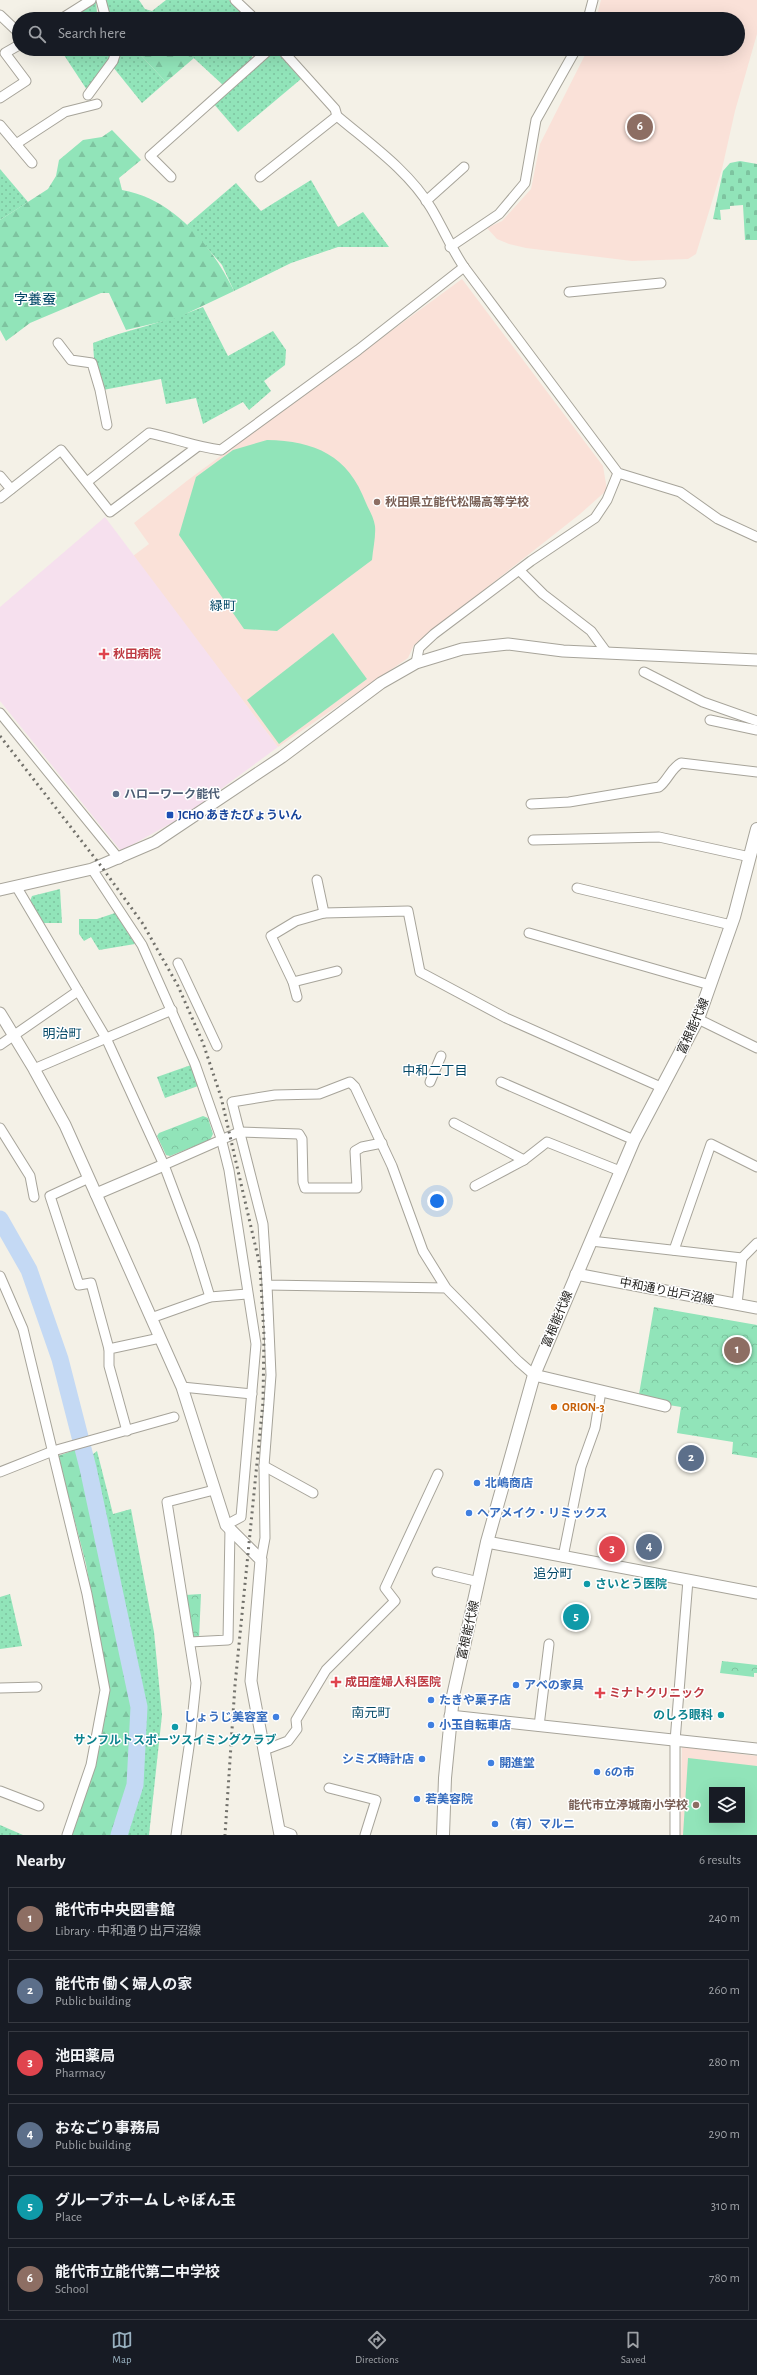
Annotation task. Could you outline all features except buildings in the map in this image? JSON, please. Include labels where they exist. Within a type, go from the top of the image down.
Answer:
[{"type":"main road","name":"富根能代線","points":[[443,1835],[445,1778],[452,1696],[487,1542],[534,1375],[634,1140],[663,1088],[698,1019],[731,925],[757,829]]},
{"type":"street","points":[[72,12],[91,0]]},
{"type":"street","points":[[101,0],[104,12]]},
{"type":"street","points":[[235,0],[248,12]]},
{"type":"street","points":[[590,12],[593,0]]},
{"type":"street","points":[[0,15],[12,26]]},
{"type":"street","points":[[0,98],[26,80],[5,53],[12,49]]},
{"type":"street","points":[[88,95],[113,61],[115,56]]},
{"type":"street","points":[[171,177],[150,156],[262,56]]},
{"type":"street","points":[[287,56],[335,109],[337,116],[397,166],[426,201],[450,247],[464,267],[618,473],[680,492],[718,520],[757,537]]},
{"type":"street","points":[[450,247],[499,214],[525,183],[536,120],[572,56]]},
{"type":"street","points":[[16,144],[65,112],[97,104]]},
{"type":"street","points":[[260,177],[337,116]]},
{"type":"street","points":[[0,125],[32,163]]},
{"type":"street","points":[[426,201],[464,167]]},
{"type":"street","points":[[87,482],[149,433],[169,437],[197,447],[221,450],[358,350],[464,267]]},
{"type":"street","points":[[570,292],[661,283]]},
{"type":"street","points":[[58,343],[71,360],[92,363],[100,390],[107,425]]},
{"type":"street","points":[[0,498],[61,450],[110,512],[197,447]]},
{"type":"street","points":[[416,663],[419,648],[434,634],[595,518],[608,500],[618,473]]},
{"type":"street","points":[[0,476],[11,489]]},
{"type":"street","points":[[520,571],[543,594],[591,631],[607,652]]},
{"type":"street","points":[[0,890],[92,869],[119,859],[155,842],[282,757],[381,682],[416,663],[462,649],[508,644],[563,651],[757,660]]},
{"type":"street","points":[[644,672],[703,702],[757,721]]},
{"type":"street","points":[[0,713],[119,859]]},
{"type":"street","points":[[710,720],[757,730]]},
{"type":"street","points":[[531,804],[569,802],[659,787],[665,782],[675,766],[681,763],[757,772]]},
{"type":"street","points":[[533,840],[659,838],[750,857]]},
{"type":"street","points":[[92,869],[142,945],[172,1010],[195,1064],[221,1138],[229,1170],[247,1294],[256,1344],[241,1517],[228,1527]]},
{"type":"street","points":[[317,880],[324,913]]},
{"type":"street","points":[[16,886],[106,1038],[164,1165],[194,1245],[210,1297]]},
{"type":"street","points":[[577,888],[731,925]]},
{"type":"street","points":[[297,997],[293,982],[271,936],[296,921],[324,913],[408,911],[420,972],[506,1018],[663,1088]]},
{"type":"street","points":[[529,934],[710,986]]},
{"type":"street","points":[[178,963],[217,1046]]},
{"type":"street","points":[[293,982],[337,971]]},
{"type":"street","points":[[0,1045],[78,991]]},
{"type":"street","points":[[34,1069],[172,1010]]},
{"type":"street","points":[[0,1013],[34,1069],[65,1125],[160,1338],[182,1388],[214,1490],[228,1527],[228,1640],[190,1642]]},
{"type":"street","points":[[698,1019],[757,1048]]},
{"type":"street","points":[[430,1082],[441,1056]]},
{"type":"street","points":[[291,1835],[280,1833],[251,1681],[261,1560],[265,1538],[264,1466],[271,1375],[263,1224],[232,1102],[275,1095],[319,1094],[350,1082],[355,1087],[382,1143],[423,1251],[446,1288],[518,1361],[534,1375],[665,1406]]},
{"type":"street","points":[[501,1082],[634,1140]]},
{"type":"street","points":[[454,1123],[524,1160]]},
{"type":"street","points":[[0,1128],[30,1176],[34,1197]]},
{"type":"street","points":[[96,1194],[164,1165],[221,1138],[239,1132],[299,1134],[302,1139],[303,1182],[305,1188],[357,1188],[355,1151],[362,1147],[382,1143]]},
{"type":"street","points":[[475,1186],[524,1160],[547,1142],[620,1171]]},
{"type":"street","points":[[674,1250],[711,1144],[757,1166]]},
{"type":"street","points":[[89,1178],[50,1196],[79,1285],[91,1283],[109,1349],[109,1366],[127,1431]]},
{"type":"street","points":[[591,1240],[742,1258]]},
{"type":"street","points":[[737,1304],[742,1258],[757,1243]]},
{"type":"street","name":"中和通り出戸沼線","points":[[576,1274],[757,1308]]},
{"type":"street","points":[[0,1276],[23,1329],[57,1450],[105,1690],[91,1766],[67,1835]]},
{"type":"street","points":[[267,1285],[446,1288]]},
{"type":"street","points":[[151,1318],[210,1297],[247,1294]]},
{"type":"street","points":[[109,1349],[160,1338]]},
{"type":"street","points":[[182,1388],[252,1394]]},
{"type":"street","points":[[563,1557],[580,1467],[595,1428],[601,1391]]},
{"type":"street","points":[[0,1472],[57,1450],[174,1417]]},
{"type":"street","points":[[264,1466],[313,1493]]},
{"type":"street","points":[[264,1750],[288,1741],[297,1729],[296,1720],[326,1670],[395,1601],[385,1588],[438,1474]]},
{"type":"street","points":[[176,1835],[190,1740],[196,1683],[167,1502],[214,1490]]},
{"type":"street","points":[[228,1527],[261,1560]]},
{"type":"street","points":[[487,1542],[757,1593]]},
{"type":"street","points":[[437,1572],[479,1582]]},
{"type":"street","points":[[675,1835],[675,1741],[688,1580]]},
{"type":"street","points":[[539,1726],[549,1644]]},
{"type":"street","points":[[0,1688],[37,1687]]},
{"type":"street","points":[[450,1716],[757,1749]]},
{"type":"street","points":[[329,1788],[376,1800],[365,1835]]},
{"type":"street","points":[[0,1791],[39,1806]]},
{"type":"shaded area","points":[[601,0],[757,0],[757,34],[735,111],[722,169],[696,254],[688,259],[632,261],[526,248],[509,244],[497,239],[487,228],[502,221],[531,189],[540,144],[584,56],[745,56],[745,12],[598,12]]},
{"type":"shaded area","name":"秋田県立能代松陽高等学校","points":[[462,279],[603,466],[607,490],[580,514],[414,645],[408,658],[278,747],[133,556],[149,544],[134,523],[188,480]]},
{"type":"shaded area","name":"秋田病院","points":[[105,517],[278,747],[184,816],[121,851],[0,701],[0,607]]},
{"type":"shaded area","name":"能代市立渟城南小学校","points":[[682,1747],[757,1756],[757,1835],[680,1835]]},
{"type":"green space","points":[[104,0],[139,0],[145,9],[152,11],[148,12],[108,12]]},
{"type":"green space","points":[[166,0],[229,0],[242,12],[152,11]]},
{"type":"green space","points":[[96,1],[97,12],[78,12]]},
{"type":"green space","points":[[65,56],[110,56],[109,59],[87,90]]},
{"type":"green space","points":[[118,56],[142,56],[166,82],[142,103],[113,67]]},
{"type":"green space","points":[[142,56],[192,56],[194,58],[166,82]]},
{"type":"green space","points":[[192,56],[252,56],[255,60],[224,86]]},
{"type":"green space","points":[[268,56],[280,56],[301,79],[238,132],[213,103]]},
{"type":"green space","points":[[112,130],[141,160],[119,178],[122,190],[141,195],[158,203],[189,227],[215,258],[234,291],[177,318],[126,330],[109,293],[101,293],[30,323],[6,341],[0,330],[0,220],[48,189],[56,176],[59,160],[83,140],[102,137]]},
{"type":"green space","points":[[740,161],[757,164],[757,240],[745,240],[743,205],[730,206],[730,209],[720,210],[721,220],[713,219],[723,171],[730,163]]},
{"type":"green space","points":[[0,169],[28,202],[0,220]]},
{"type":"green space","points":[[311,180],[338,227],[363,212],[389,247],[338,247],[291,263],[234,291],[222,265],[187,225],[236,183],[261,211]]},
{"type":"green space","points":[[203,307],[228,356],[273,331],[286,350],[285,365],[264,381],[271,391],[249,410],[243,402],[203,424],[196,398],[166,404],[161,379],[103,390],[94,358],[93,343]]},
{"type":"green space","points":[[267,440],[284,441],[315,448],[328,454],[339,462],[350,473],[359,487],[373,517],[375,526],[372,560],[277,631],[244,629],[179,535],[196,477],[233,450]]},
{"type":"green space","points":[[333,633],[367,679],[279,744],[247,700]]},
{"type":"green space","points":[[60,889],[62,923],[42,923],[30,901],[32,896]]},
{"type":"green space","points":[[115,913],[135,944],[99,950],[91,937],[84,941],[79,934],[79,919],[97,919]]},
{"type":"green space","points":[[191,1065],[198,1086],[165,1098],[157,1077]]},
{"type":"green space","points":[[203,1116],[208,1118],[213,1134],[210,1140],[170,1156],[166,1155],[157,1136],[159,1133]]},
{"type":"green space","points":[[654,1307],[757,1325],[757,1458],[732,1454],[733,1442],[677,1433],[681,1407],[638,1400]]},
{"type":"green space","points":[[80,1448],[135,1706],[131,1785],[116,1835],[72,1835],[95,1763],[108,1687],[86,1564],[58,1456]]},
{"type":"green space","points":[[97,1451],[113,1514],[131,1509],[154,1632],[162,1715],[149,1835],[117,1835],[131,1785],[135,1706],[83,1462]]},
{"type":"green space","points":[[10,1594],[22,1646],[0,1649],[0,1597]]},
{"type":"green space","points":[[201,1594],[199,1639],[192,1638],[185,1595]]},
{"type":"green space","points":[[722,1661],[757,1665],[757,1673],[754,1673],[754,1677],[720,1673]]},
{"type":"green space","name":"能代市立渟城南小学校","points":[[688,1758],[757,1766],[757,1835],[683,1835]]},
{"type":"green space","points":[[0,1825],[23,1835],[0,1835]]},
{"type":"waterway","points":[[0,1219],[29,1270],[60,1359],[88,1468],[139,1707],[135,1785],[119,1835]]},
{"type":"railway","points":[[0,736],[101,866],[143,924],[178,986],[203,1043],[221,1097],[260,1266],[264,1335],[263,1402],[235,1685],[225,1835]]},
{"type":"place","name":"能代市立能代第二中学校","points":[[640,127]]},
{"type":"place","name":"秋田県立能代松陽高等学校","points":[[377,502]]},
{"type":"place","name":"秋田病院","points":[[104,654]]},
{"type":"place","name":"ハローワーク能代","points":[[116,794]]},
{"type":"place","name":"JCHO あきたびょういん","points":[[170,815]]},
{"type":"place","name":"能代市中央図書館","points":[[737,1350]]},
{"type":"place","name":"ORION-3","points":[[554,1407]]},
{"type":"place","name":"能代市 働く婦人の家","points":[[691,1458]]},
{"type":"place","name":"北嶋商店","points":[[477,1483]]},
{"type":"place","name":"ヘアメイク・リミックス","points":[[469,1513]]},
{"type":"place","name":"おなごり事務局","points":[[649,1547]]},
{"type":"place","name":"池田薬局","points":[[612,1549]]},
{"type":"place","name":"さいとう医院","points":[[587,1584]]},
{"type":"place","name":"グループホーム しゃぼん玉","points":[[576,1617]]},
{"type":"place","name":"成田産婦人科医院","points":[[336,1682]]},
{"type":"place","name":"アベの家具","points":[[516,1685]]},
{"type":"place","name":"ミナトクリニック","points":[[600,1693]]},
{"type":"place","name":"たきや菓子店","points":[[431,1700]]},
{"type":"place","name":"のしろ眼科","points":[[721,1715]]},
{"type":"place","name":"しょうじ美容室","points":[[276,1717]]},
{"type":"place","name":"小玉自転車店","points":[[431,1725]]},
{"type":"place","name":"サンフルトスポーツスイミングクラブ","points":[[175,1727]]},
{"type":"place","name":"シミズ時計店","points":[[422,1759]]},
{"type":"place","name":"開進堂","points":[[491,1763]]},
{"type":"place","name":"6の市","points":[[597,1772]]},
{"type":"place","name":"若美容院","points":[[417,1799]]},
{"type":"place","name":"能代市立渟城南小学校","points":[[696,1805]]},
{"type":"place","name":"（有）マルニ","points":[[495,1824]]},
{"type":"district","name":"字養蚕","points":[[35,299]]},
{"type":"district","name":"緑町","points":[[223,605]]},
{"type":"district","name":"明治町","points":[[62,1033]]},
{"type":"district","name":"中和二丁目","points":[[435,1070]]},
{"type":"district","name":"追分町","points":[[553,1573]]},
{"type":"district","name":"南元町","points":[[371,1712]]}]
